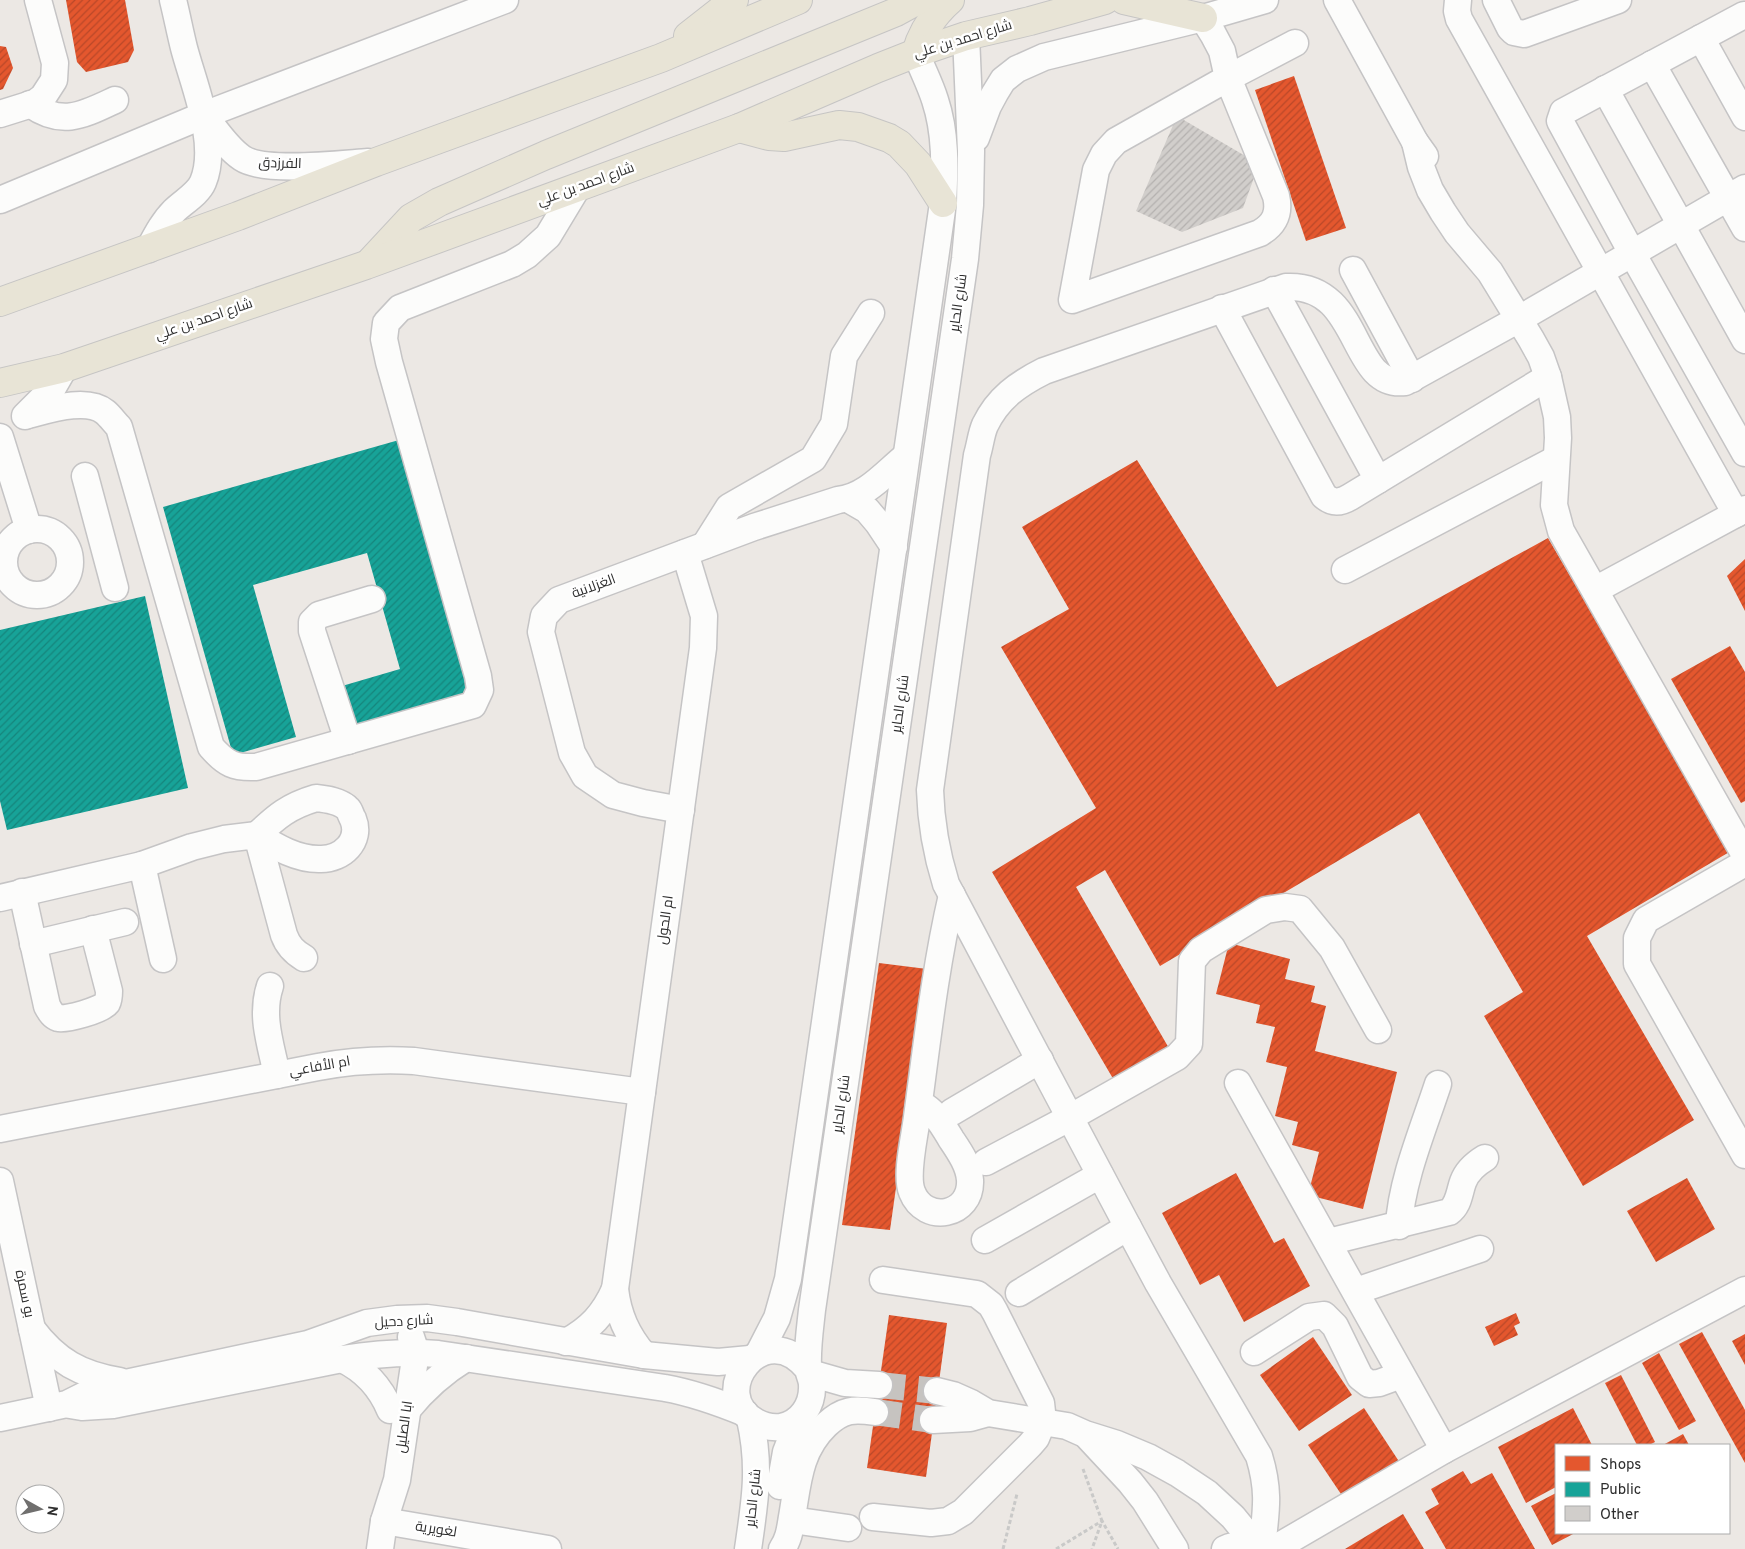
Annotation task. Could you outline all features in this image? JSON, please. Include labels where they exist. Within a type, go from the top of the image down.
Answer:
[{"type":"main road","points":[[661,58],[734,0]]},
{"type":"main road","points":[[0,302],[149,249],[376,162],[661,58],[798,0]]},
{"type":"main road","name":"شارع احمد بن علي","points":[[0,383],[64,368],[366,266],[739,128],[916,53],[966,36],[1106,0]]},
{"type":"main road","points":[[1124,0],[1203,18]]},
{"type":"main road","points":[[926,3],[945,22],[966,36]]},
{"type":"main road","points":[[916,53],[923,33],[926,3]]},
{"type":"main road","points":[[916,53],[926,3]]},
{"type":"main road","points":[[366,266],[411,218],[439,202],[546,155],[926,3]]},
{"type":"main road","points":[[739,128],[769,136],[784,137],[839,125],[858,127],[889,138],[899,144],[918,164],[943,203]]},
{"type":"street","points":[[0,114],[30,104],[43,97],[50,88],[55,72],[54,63],[38,0]]},
{"type":"street","name":"الفرزدق","points":[[149,249],[172,212],[199,189],[203,183],[208,161],[204,115],[184,48],[173,0]]},
{"type":"street","points":[[0,200],[204,115],[505,0]]},
{"type":"street","points":[[971,152],[992,100],[1003,80],[1017,69],[1044,57],[1203,18],[1265,0]]},
{"type":"street","points":[[1337,0],[1414,142],[1458,204],[1490,272],[1541,357],[1548,377],[1557,417],[1554,505],[1561,531],[1745,856]]},
{"type":"street","points":[[1458,0],[1457,11],[1459,18],[1600,272],[1740,512],[1595,590]]},
{"type":"street","points":[[1496,0],[1510,28],[1518,33],[1529,32],[1562,9],[1618,0]]},
{"type":"street","points":[[1737,0],[1745,15],[1563,112],[1560,121],[1745,453]]},
{"type":"street","points":[[1203,18],[1222,51],[1228,78],[1276,196],[1278,205],[1274,222],[1260,233],[1072,300],[1096,170],[1104,154],[1116,140],[1228,78],[1295,43]]},
{"type":"street","name":"شارع الحاير","points":[[809,1371],[812,1310],[958,312],[970,205],[971,152],[966,36]]},
{"type":"street","points":[[1701,38],[1745,117]]},
{"type":"street","name":"شارع الحاير","points":[[754,1356],[777,1318],[788,1279],[943,203],[945,173],[944,146],[940,120],[916,53]]},
{"type":"street","points":[[1652,64],[1737,193],[1745,228]]},
{"type":"street","points":[[1605,89],[1745,340]]},
{"type":"street","points":[[30,104],[45,114],[62,118],[85,114],[115,100]]},
{"type":"street","name":"الفرزدق","points":[[204,115],[234,152],[251,163],[277,166],[376,162]]},
{"type":"street","points":[[0,429],[28,415],[67,406],[88,406],[104,411],[119,427],[211,747],[224,761],[241,768],[256,768],[473,705],[480,690],[478,676],[389,362],[384,339],[386,323],[400,308],[512,264],[527,255],[548,236],[577,188]]},
{"type":"street","points":[[1265,1547],[1268,1494],[1265,1474],[1259,1456],[1158,1283],[952,896],[946,884],[937,855],[931,824],[930,790],[977,455],[985,426],[1000,401],[1021,382],[1044,371],[1286,287],[1299,286],[1311,289],[1333,303],[1376,373],[1382,378],[1397,383],[1412,379],[1737,193]]},
{"type":"street","points":[[1353,270],[1412,379]]},
{"type":"street","points":[[1274,290],[1378,480]]},
{"type":"street","points":[[1222,308],[1324,496],[1333,502],[1339,502],[1378,480],[1548,377]]},
{"type":"street","points":[[695,549],[728,507],[813,459],[834,424],[844,356],[871,313]]},
{"type":"street","points":[[28,415],[52,389],[64,368]]},
{"type":"street","points":[[0,437],[29,530]]},
{"type":"street","name":"الغزلانية","points":[[681,810],[613,795],[585,776],[572,753],[541,632],[544,616],[558,600],[754,527],[829,503],[848,499],[866,490],[906,456]]},
{"type":"street","points":[[1345,570],[1556,459]]},
{"type":"street","points":[[85,476],[115,588]]},
{"type":"street","points":[[848,499],[867,510],[894,546]]},
{"type":"street","points":[[42,529],[54,533],[64,542],[69,554],[70,566],[66,578],[57,588],[46,594],[33,594],[20,590],[3,571],[9,545],[17,536],[29,530],[42,529]]},
{"type":"street","points":[[69,554],[102,542]]},
{"type":"street","name":"ام الحول","points":[[644,1354],[634,1344],[624,1325],[617,1304],[615,1289],[705,632],[695,549]]},
{"type":"street","points":[[348,741],[312,630],[312,622],[319,615],[372,600]]},
{"type":"street","points":[[93,929],[109,991],[107,1004],[101,1008],[66,1018],[58,1018],[52,1014],[47,1006],[33,944],[11,895],[142,865],[192,847],[224,839],[257,835],[284,935],[290,947],[304,958]]},
{"type":"street","points":[[1745,863],[1646,920],[1637,938],[1637,964],[1745,1155]]},
{"type":"street","points":[[142,865],[163,959]]},
{"type":"street","points":[[919,1103],[945,923],[952,896]]},
{"type":"street","points":[[986,1162],[1071,1117],[1177,1057],[1189,1044],[1192,961],[1201,950],[1266,910],[1285,907],[1300,909],[1332,948],[1378,1030]]},
{"type":"street","points":[[33,944],[125,922]]},
{"type":"street","points":[[936,980],[947,964],[954,958],[980,947]]},
{"type":"street","points":[[270,986],[265,1010],[277,1075]]},
{"type":"street","name":"ام الأفاعي","points":[[0,1129],[349,1061],[382,1059],[414,1061],[642,1092]]},
{"type":"street","points":[[952,1112],[1040,1060]]},
{"type":"street","points":[[1238,1082],[1444,1450]]},
{"type":"street","points":[[1399,1226],[1406,1185],[1438,1084]]},
{"type":"street","points":[[1328,1242],[1445,1214],[1453,1209],[1469,1171],[1485,1158]]},
{"type":"street","points":[[985,1240],[1100,1174]]},
{"type":"street","name":"بو سمرة","points":[[0,1181],[32,1328],[58,1406]]},
{"type":"street","points":[[1019,1293],[1128,1227]]},
{"type":"street","points":[[1356,1291],[1480,1250]]},
{"type":"street","points":[[873,1517],[940,1523],[956,1517],[1030,1445],[1040,1430],[1043,1421],[1041,1403],[995,1312],[984,1298],[968,1292],[883,1280]]},
{"type":"street","name":"ام الحول","points":[[566,1342],[585,1330],[601,1315],[615,1289]]},
{"type":"street","points":[[1225,1549],[1232,1545],[1265,1547],[1745,1290]]},
{"type":"street","points":[[1254,1352],[1309,1317],[1324,1315],[1336,1326],[1360,1377],[1368,1384],[1379,1384],[1400,1374]]},
{"type":"street","name":"شارع دحيل","points":[[0,1418],[58,1406],[93,1391],[308,1344],[367,1324],[385,1321],[412,1339],[466,1358],[692,1393],[719,1402],[747,1416]]},
{"type":"street","name":"شارع دحيل","points":[[58,1406],[113,1405],[372,1354],[457,1322],[644,1354],[718,1362],[754,1356]]},
{"type":"street","points":[[32,1328],[51,1351],[74,1368],[102,1379],[128,1383]]},
{"type":"street","name":"ابا الصليل","points":[[380,1549],[384,1521],[397,1480],[399,1410],[412,1339]]},
{"type":"street","points":[[770,1350],[792,1354],[801,1360],[809,1371],[812,1393],[805,1412],[799,1419],[781,1427],[762,1426],[747,1416],[738,1402],[736,1391],[737,1379],[742,1368],[754,1356],[770,1350]]},
{"type":"street","points":[[342,1359],[355,1365],[366,1374],[384,1397],[399,1410],[449,1368],[466,1358]]},
{"type":"street","points":[[782,1549],[790,1533],[802,1461],[809,1446],[830,1420],[867,1398],[809,1371]]},
{"type":"street","points":[[938,1391],[965,1400],[988,1413],[1067,1426],[1140,1454],[1178,1474],[1207,1493],[1265,1547]]},
{"type":"street","points":[[934,1420],[970,1418],[988,1413]]},
{"type":"street","name":"شارع الحاير","points":[[747,1416],[754,1437],[757,1463],[756,1489],[748,1549]]},
{"type":"street","name":"شارع الحاير","points":[[772,1549],[773,1528],[786,1452],[799,1419]]},
{"type":"street","points":[[1085,1434],[1110,1459],[1145,1501],[1175,1549]]},
{"type":"street","points":[[1145,1501],[1155,1549]]},
{"type":"street","points":[[792,1520],[848,1528]]},
{"type":"street","name":"لغويرية","points":[[384,1521],[548,1549]]},
{"type":"path","points":[[1080,1461],[1102,1521],[1118,1549]]},
{"type":"path","points":[[1003,1549],[1018,1492]]},
{"type":"path","points":[[1056,1549],[1102,1521]]},
{"type":"path","points":[[1092,1549],[1102,1521]]},
{"type":"building: Shops","points":[[66,0],[125,0],[134,50],[128,62],[86,72],[77,62]]},
{"type":"building: Shops","points":[[0,46],[6,47],[13,68],[3,89],[0,90]]},
{"type":"building: Shops","points":[[1294,76],[1346,228],[1306,241],[1255,90]]},
{"type":"building: Shops","points":[[1137,460],[1277,687],[1548,538],[1731,851],[1587,936],[1694,1120],[1583,1186],[1484,1016],[1523,992],[1419,813],[1160,966],[1105,870],[1076,887],[1170,1050],[1115,1082],[992,872],[1096,808],[1001,647],[1069,609],[1022,527]]},
{"type":"building: Shops","points":[[1745,559],[1745,611],[1727,576]]},
{"type":"building: Shops","points":[[1730,646],[1745,672],[1745,801],[1741,803],[1671,679]]},
{"type":"building: Shops","points":[[1229,943],[1290,959],[1285,979],[1315,986],[1311,1002],[1326,1006],[1315,1051],[1397,1072],[1363,1209],[1308,1195],[1319,1152],[1292,1145],[1298,1122],[1275,1116],[1287,1067],[1266,1062],[1275,1027],[1256,1023],[1260,1005],[1216,994]]},
{"type":"building: Shops","points":[[879,963],[927,969],[890,1230],[842,1225]]},
{"type":"building: Shops","points":[[1236,1173],[1274,1243],[1284,1238],[1310,1286],[1244,1322],[1219,1275],[1200,1285],[1162,1213]]},
{"type":"building: Shops","points":[[1687,1178],[1715,1229],[1656,1262],[1627,1211]]},
{"type":"building: Shops","points":[[1516,1313],[1520,1323],[1514,1326],[1518,1335],[1494,1346],[1485,1327]]},
{"type":"building: Shops","points":[[889,1315],[947,1323],[926,1477],[867,1468]]},
{"type":"building: Shops","points":[[1702,1332],[1745,1410],[1745,1463],[1679,1344]]},
{"type":"building: Shops","points":[[1745,1334],[1745,1365],[1732,1341]]},
{"type":"building: Shops","points":[[1313,1337],[1352,1395],[1299,1431],[1260,1375]]},
{"type":"building: Shops","points":[[1659,1353],[1696,1421],[1679,1430],[1642,1363]]},
{"type":"building: Shops","points":[[1621,1375],[1655,1442],[1651,1444],[1636,1444],[1605,1383]]},
{"type":"building: Shops","points":[[1364,1408],[1400,1463],[1345,1500],[1308,1445]]},
{"type":"building: Shops","points":[[1573,1408],[1591,1444],[1555,1444],[1555,1488],[1526,1503],[1498,1447]]},
{"type":"building: Shops","points":[[1683,1434],[1688,1444],[1665,1444]]},
{"type":"building: Shops","points":[[1463,1471],[1471,1484],[1492,1473],[1535,1549],[1446,1549],[1425,1512],[1439,1504],[1431,1489]]},
{"type":"building: Shops","points":[[1555,1494],[1555,1534],[1573,1534],[1552,1545],[1531,1506]]},
{"type":"building: Shops","points":[[1403,1514],[1424,1549],[1345,1549]]},
{"type":"building: Public","points":[[399,440],[471,696],[354,729],[342,686],[400,669],[367,553],[253,585],[296,737],[233,755],[163,507]]},
{"type":"building: Public","points":[[145,596],[188,788],[7,830],[0,801],[0,630]]},
{"type":"building: Other","points":[[1177,116],[1259,164],[1243,208],[1182,232],[1136,211]]},
{"type":"tunnel","points":[[879,1385],[937,1391]]},
{"type":"tunnel","points":[[875,1412],[933,1420]]}]
